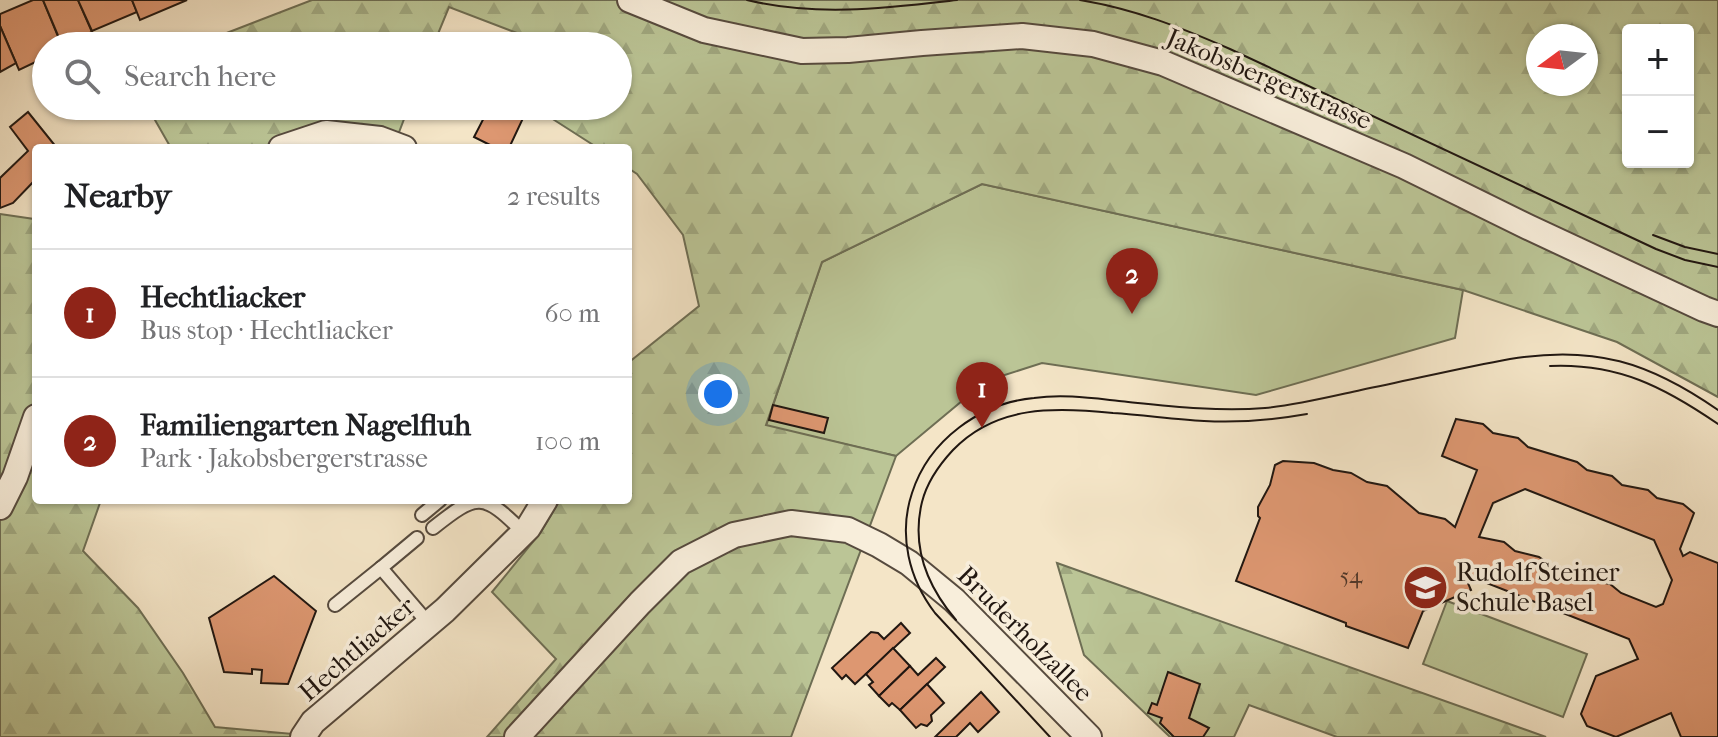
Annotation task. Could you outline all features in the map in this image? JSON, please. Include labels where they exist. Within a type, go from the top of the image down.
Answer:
[{"type":"street","name":"Jakobsbergerstrasse","points":[[630,0],[704,30],[802,51],[1022,36],[1093,44],[1163,63],[1404,166],[1718,314]]},
{"type":"street","points":[[293,144],[326,133],[380,139],[393,144]]},
{"type":"street","points":[[0,507],[15,477],[32,428]]},
{"type":"street","name":"Hechtliacker","points":[[303,737],[313,722],[445,610],[523,532],[539,504]]},
{"type":"street","name":"Bruderholzallee","points":[[517,737],[681,562],[734,535],[791,523],[848,530],[920,571],[954,600],[1089,737]]},
{"type":"lane","points":[[422,515],[435,504]]},
{"type":"lane","points":[[433,528],[460,507],[469,504]]},
{"type":"lane","points":[[492,504],[523,532]]},
{"type":"lane","points":[[335,605],[417,538]]},
{"type":"lane","points":[[381,568],[429,624]]},
{"type":"green space","points":[[312,0],[1718,0],[1718,397],[1617,342],[1463,290],[982,184],[822,262],[766,425],[896,456],[791,737],[487,737],[556,659],[492,592],[541,532],[558,504],[632,504],[632,360],[699,306],[683,235],[632,171],[632,144],[592,144],[554,120],[632,120],[632,32],[514,32],[449,7],[439,32],[229,32]]},
{"type":"green space","points":[[155,120],[404,120],[395,144],[169,144]]},
{"type":"green space","points":[[982,184],[1463,290],[1455,338],[1256,395],[1042,363],[986,381],[896,456],[766,426],[822,262]]},
{"type":"green space","points":[[0,214],[32,219],[32,504],[100,504],[83,551],[138,608],[183,673],[215,727],[305,735],[0,737]]},
{"type":"green space","points":[[1057,563],[1546,737],[1337,737],[1249,705],[1234,737],[1170,737],[1084,655]]},
{"type":"green space","points":[[1447,601],[1587,654],[1563,717],[1423,664]]},
{"type":"building","points":[[33,0],[43,0],[56,32],[32,32],[32,64],[19,70],[0,26],[0,14]]},
{"type":"building","points":[[43,0],[78,0],[92,32],[57,32]]},
{"type":"building","points":[[78,0],[132,0],[137,12],[92,31]]},
{"type":"building","points":[[132,0],[187,0],[140,20]]},
{"type":"building","points":[[0,26],[16,63],[0,72]]},
{"type":"building","points":[[28,112],[54,144],[32,144],[32,183],[13,203],[0,208],[0,178],[28,151],[10,127]]},
{"type":"building","points":[[483,120],[522,120],[511,144],[488,144],[474,137]]},
{"type":"building","points":[[773,405],[828,418],[824,433],[769,420]]},
{"type":"building","points":[[1456,419],[1483,424],[1493,433],[1518,438],[1528,447],[1577,462],[1587,470],[1612,476],[1622,485],[1648,490],[1657,498],[1683,504],[1694,513],[1680,549],[1683,556],[1690,552],[1718,563],[1718,737],[1681,737],[1671,713],[1616,737],[1587,726],[1581,714],[1596,676],[1638,659],[1629,639],[1464,574],[1471,590],[1423,611],[1408,648],[1236,581],[1260,518],[1258,507],[1270,485],[1275,465],[1283,461],[1314,463],[1351,473],[1367,482],[1387,486],[1419,513],[1445,519],[1455,527],[1477,470],[1442,456]],"holes":[[[1525,489],[1654,540],[1672,580],[1663,604],[1656,607],[1621,593],[1610,584],[1585,579],[1575,570],[1550,565],[1539,557],[1515,551],[1504,542],[1479,537],[1493,503]]]},
{"type":"building","points":[[274,576],[316,611],[288,684],[261,683],[262,670],[252,669],[252,674],[224,672],[209,618]]},
{"type":"building","points":[[901,623],[910,633],[855,684],[846,675],[842,679],[832,668],[871,632],[878,633],[884,639]]},
{"type":"building","points":[[893,648],[910,666],[879,696],[869,685],[873,682],[866,674]]},
{"type":"building","points":[[936,658],[945,667],[900,710],[892,703],[889,706],[879,696],[910,666],[918,675]]},
{"type":"building","points":[[1168,672],[1200,684],[1189,718],[1209,728],[1203,737],[1174,737],[1160,723],[1162,718],[1148,713],[1152,703],[1157,705]]},
{"type":"building","points":[[927,684],[944,703],[931,715],[932,721],[927,726],[921,724],[916,728],[900,710]]},
{"type":"building","points":[[981,692],[999,712],[978,732],[970,723],[956,737],[935,737]]},
{"type":"tram line","points":[[747,0],[826,10],[957,0]]},
{"type":"tram line","points":[[1080,0],[1138,14],[1211,41],[1656,249],[1685,260],[1718,267]]},
{"type":"tram line","points":[[1653,235],[1685,247],[1718,254]]},
{"type":"tram line","points":[[1050,737],[935,613],[918,586],[908,556],[908,509],[920,474],[944,441],[976,416],[1014,401],[1056,396],[1192,408],[1265,408],[1510,359],[1568,354],[1595,356],[1644,369],[1693,393],[1718,410]]},
{"type":"tram line","points":[[1550,366],[1575,366],[1619,373],[1679,399],[1718,424]]},
{"type":"tram line","points":[[956,620],[937,594],[924,565],[919,519],[924,495],[938,468],[970,435],[988,424],[1027,412],[1048,410],[1217,422],[1307,414]]},
{"type":"place","name":"Familiengarten Nagelfluh","points":[[1132,314]]},
{"type":"place","name":"Hechtliacker","points":[[982,428]]},
{"type":"place","name":"Rudolf Steiner Schule Basel","points":[[1425,587]]}]
